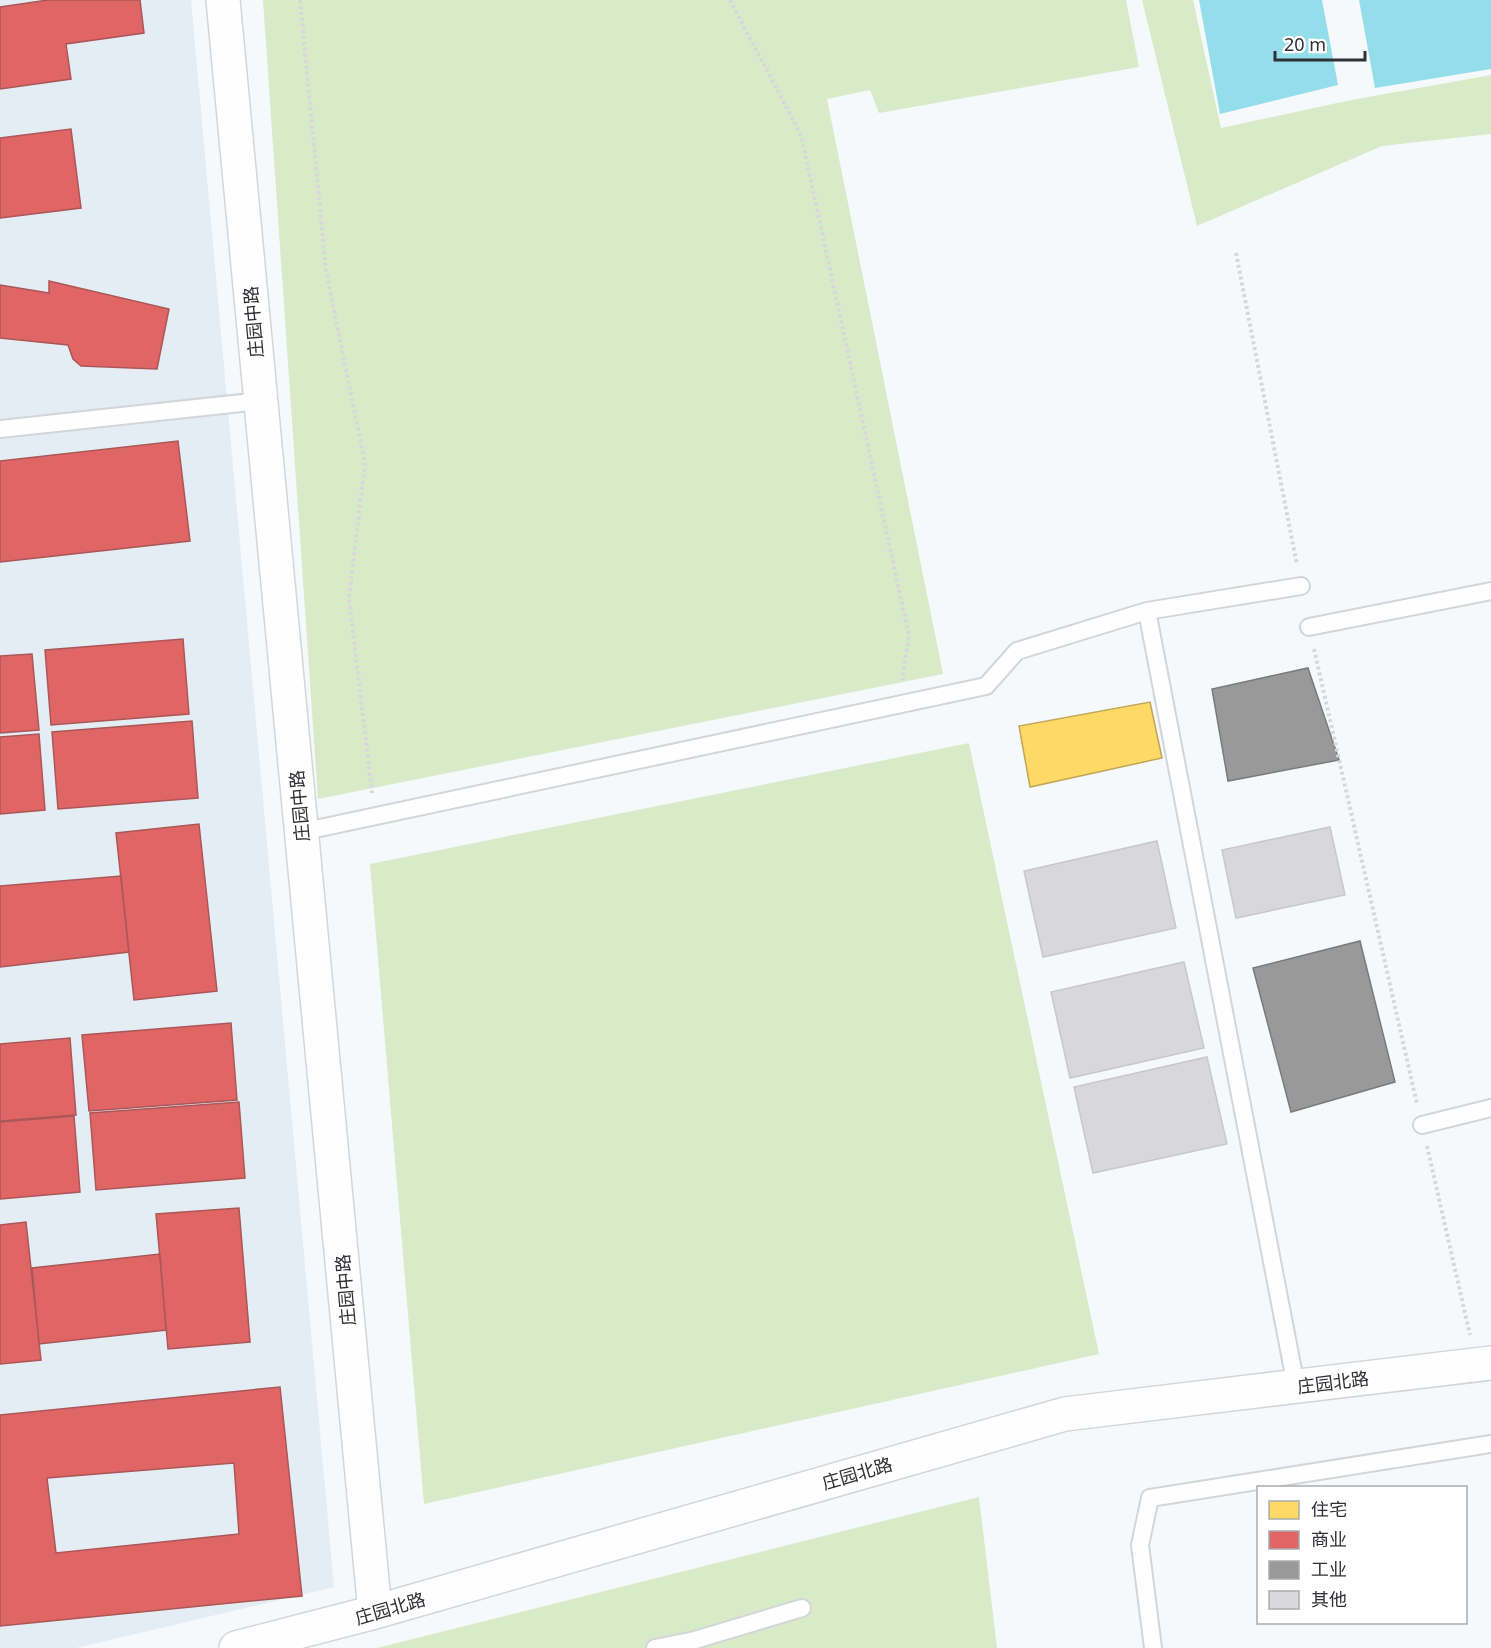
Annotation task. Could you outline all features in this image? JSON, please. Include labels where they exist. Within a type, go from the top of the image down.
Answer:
[{"type":"street","name":"庄园中路","points":[[223,0],[375,1612]]},
{"type":"street","name":"庄园北路","points":[[236,1648],[375,1612],[1065,1414],[1484,1364]]},
{"type":"lane","points":[[0,429],[260,401]]},
{"type":"lane","points":[[301,832],[986,686],[1017,651],[1147,611],[1301,586]]},
{"type":"lane","points":[[1309,627],[1491,591]]},
{"type":"lane","points":[[1147,611],[1296,1386]]},
{"type":"lane","points":[[1422,1125],[1491,1108]]},
{"type":"lane","points":[[1153,1648],[1140,1545],[1149,1498],[1491,1444]]},
{"type":"lane","points":[[655,1648],[696,1644],[802,1608]]},
{"type":"path","points":[[300,0],[326,271],[365,463],[349,598],[375,817]]},
{"type":"path","points":[[730,0],[801,135],[909,636],[898,705]]},
{"type":"path","points":[[1236,253],[1301,586]]},
{"type":"path","points":[[1309,627],[1422,1125],[1484,1364]]},
{"type":"shaded area","points":[[0,0],[191,0],[334,1587],[76,1648],[0,1648]]},
{"type":"green space","points":[[263,0],[1126,0],[1139,67],[879,113],[870,90],[827,99],[943,674],[318,799]]},
{"type":"green space","points":[[1142,0],[1193,0],[1221,128],[1346,101],[1491,75],[1491,134],[1382,146],[1197,226]]},
{"type":"green space","points":[[969,743],[1099,1354],[424,1504],[370,864]]},
{"type":"green space","points":[[979,1497],[997,1648],[377,1648]]},
{"type":"water","points":[[1199,0],[1322,0],[1338,85],[1220,114]]},
{"type":"water","points":[[1359,0],[1491,0],[1491,69],[1375,88]]},
{"type":"building: 住宅","points":[[1150,702],[1162,758],[1030,787],[1019,726]]},
{"type":"building: 商业","points":[[48,0],[140,0],[144,33],[66,44],[71,79],[0,89],[0,7]]},
{"type":"building: 商业","points":[[71,129],[81,208],[0,218],[0,138]]},
{"type":"building: 商业","points":[[49,281],[169,309],[157,369],[81,366],[73,359],[68,345],[0,338],[0,285],[49,293]]},
{"type":"building: 商业","points":[[178,441],[190,541],[0,562],[0,461]]},
{"type":"building: 商业","points":[[183,639],[189,714],[51,725],[45,650]]},
{"type":"building: 商业","points":[[32,654],[39,730],[0,733],[0,656]]},
{"type":"building: 商业","points":[[192,721],[198,798],[58,809],[52,732]]},
{"type":"building: 商业","points":[[39,734],[45,810],[0,814],[0,737]]},
{"type":"building: 商业","points":[[199,824],[217,991],[134,1000],[116,833]]},
{"type":"building: 商业","points":[[121,876],[129,952],[0,967],[0,886]]},
{"type":"building: 商业","points":[[231,1023],[237,1100],[89,1111],[82,1035]]},
{"type":"building: 商业","points":[[70,1038],[76,1115],[0,1121],[0,1044]]},
{"type":"building: 商业","points":[[239,1102],[245,1178],[96,1190],[90,1113]]},
{"type":"building: 商业","points":[[74,1116],[80,1192],[0,1199],[0,1122]]},
{"type":"building: 商业","points":[[239,1208],[250,1342],[168,1349],[156,1214]]},
{"type":"building: 商业","points":[[26,1222],[41,1360],[0,1364],[0,1225]]},
{"type":"building: 商业","points":[[160,1254],[166,1330],[39,1344],[32,1268]]},
{"type":"building: 商业","points":[[280,1387],[302,1596],[0,1626],[0,1415]],"holes":[[[234,1463],[239,1534],[56,1553],[47,1478]]]},
{"type":"building: 工业","points":[[1308,668],[1339,760],[1228,781],[1212,689]]},
{"type":"building: 工业","points":[[1360,941],[1395,1082],[1291,1112],[1253,968]]},
{"type":"building: 其他","points":[[1330,827],[1345,895],[1236,918],[1222,850]]},
{"type":"building: 其他","points":[[1157,841],[1176,928],[1043,957],[1024,871]]},
{"type":"building: 其他","points":[[1184,962],[1204,1048],[1070,1078],[1051,992]]},
{"type":"building: 其他","points":[[1207,1057],[1227,1144],[1093,1173],[1074,1087]]}]
